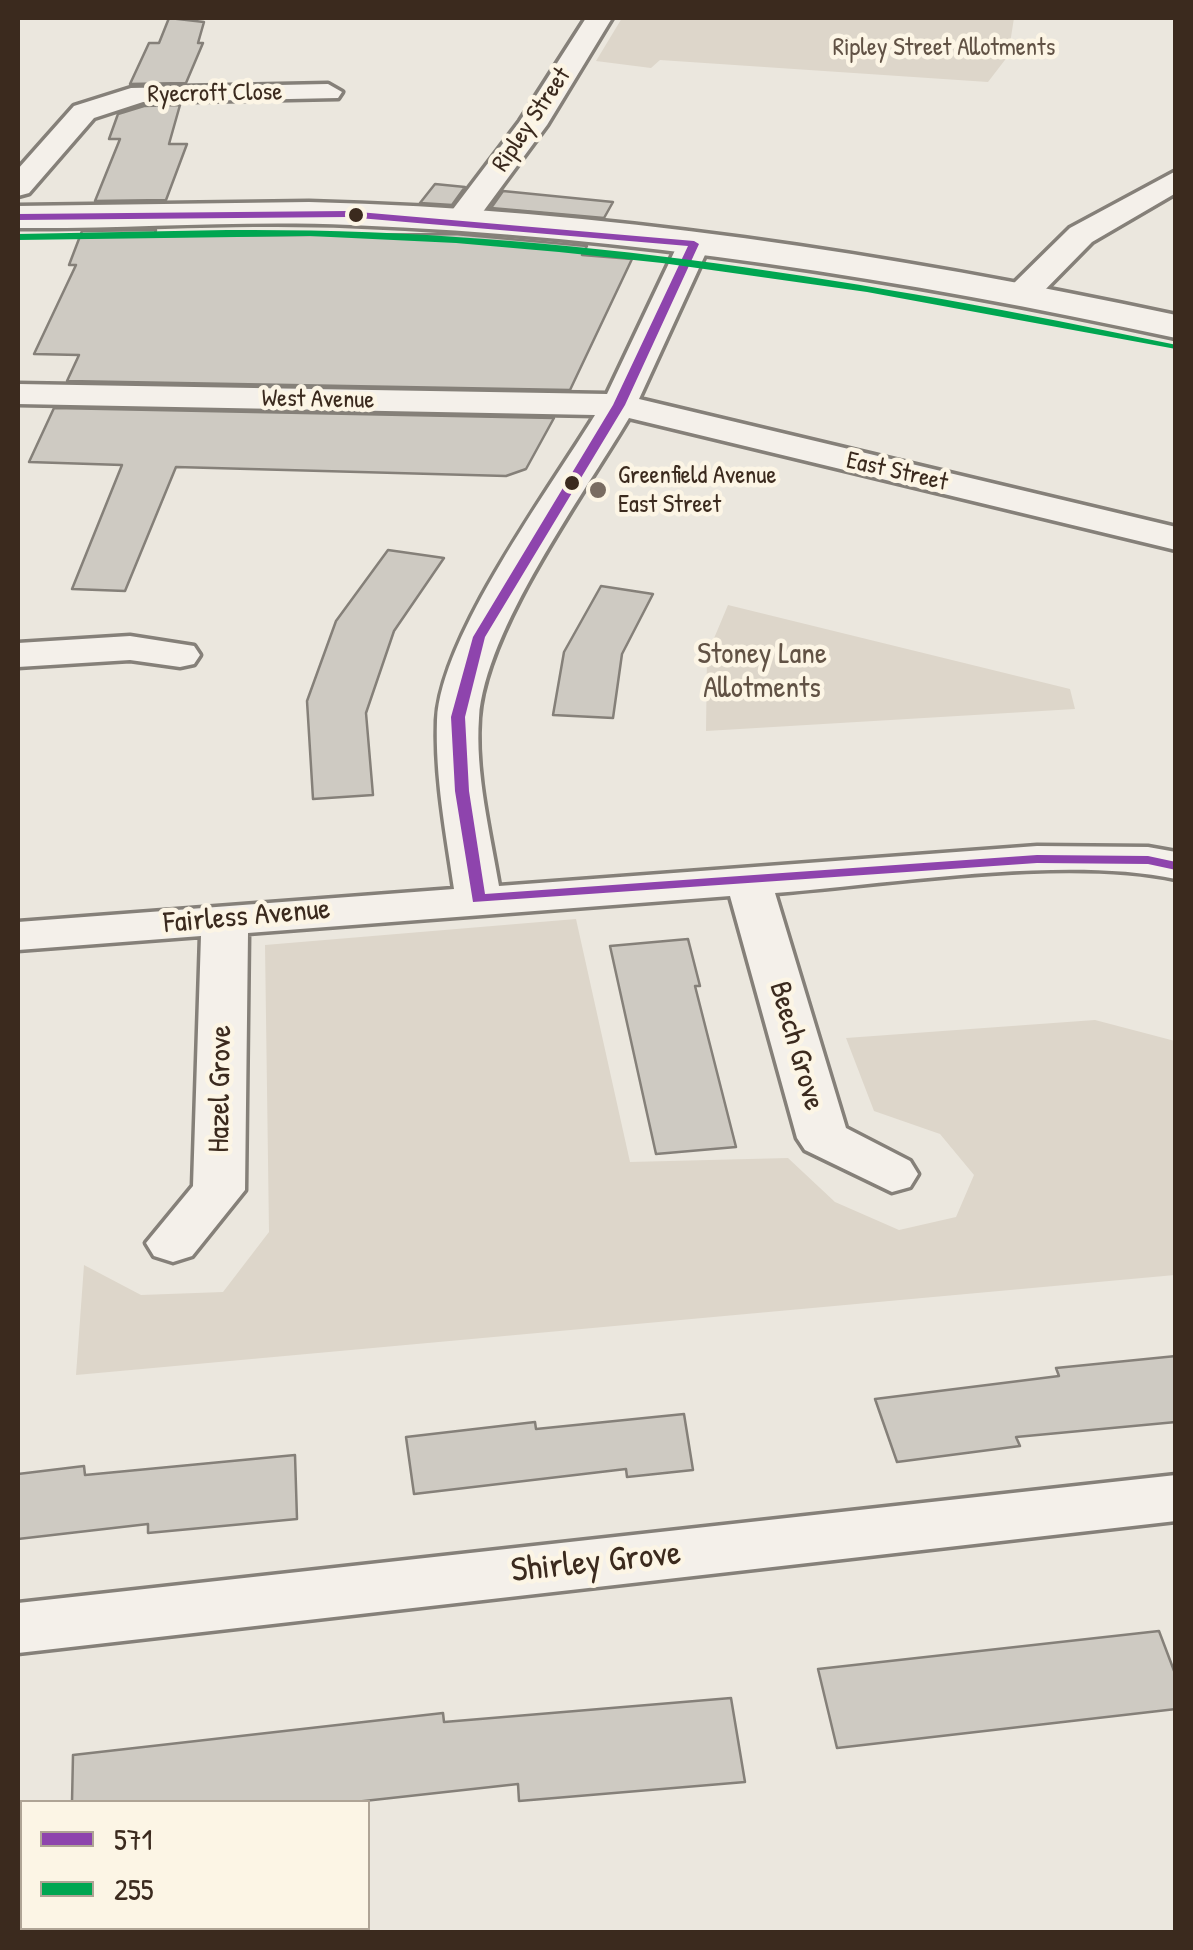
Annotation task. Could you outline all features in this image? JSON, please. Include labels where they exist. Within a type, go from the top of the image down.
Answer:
[{"type":"main road","points":[[18,217],[346,214],[460,221],[836,262],[1173,325]]},
{"type":"street","name":"Ripley Street","points":[[460,221],[532,126],[600,18]]},
{"type":"street","name":"Ryecroft Close","points":[[18,187],[84,112],[142,94],[328,92]]},
{"type":"street","points":[[1021,294],[1081,235],[1176,180]]},
{"type":"street","points":[[478,899],[462,791],[458,717],[479,637],[618,406],[694,244]]},
{"type":"street","name":"West Avenue","points":[[18,394],[618,406]]},
{"type":"street","name":"East Street","points":[[618,406],[1176,538]]},
{"type":"street","points":[[18,655],[130,648],[180,656]]},
{"type":"street","name":"Fairless Avenue","points":[[18,936],[1037,859],[1148,860],[1176,866]]},
{"type":"street","name":"Beech Grove","points":[[748,879],[823,1138],[892,1174]]},
{"type":"street","name":"Hazel Grove","points":[[173,1243],[218,1190],[224,919]]},
{"type":"street","name":"Shirley Grove","points":[[18,1628],[1176,1498]]},
{"type":"green space","name":"Ripley Street Allotments","points":[[622,18],[1014,18],[1008,56],[988,82],[660,60],[651,68],[596,61]]},
{"type":"green space","name":"Stoney Lane Allotments","points":[[728,605],[1070,689],[1075,709],[706,731],[707,655]]},
{"type":"green space","points":[[576,919],[630,1162],[788,1158],[835,1202],[899,1230],[956,1217],[974,1175],[940,1134],[874,1111],[846,1038],[1095,1020],[1175,1041],[1175,1275],[76,1375],[84,1265],[141,1295],[223,1292],[269,1232],[265,945]]},
{"type":"building","points":[[169,18],[204,22],[198,43],[203,43],[186,83],[130,84],[149,43],[159,43]]},
{"type":"building","points":[[180,105],[169,144],[187,144],[166,200],[95,201],[120,139],[109,139],[118,114],[144,106]]},
{"type":"building","points":[[435,184],[465,187],[452,205],[420,203]]},
{"type":"building","points":[[503,191],[613,202],[604,218],[491,208]]},
{"type":"building","points":[[156,230],[154,236],[455,234],[587,246],[582,255],[632,259],[570,390],[67,381],[79,355],[34,354],[76,265],[69,265],[82,231]]},
{"type":"building","points":[[54,408],[554,418],[526,469],[506,476],[176,467],[125,591],[72,589],[122,465],[29,462]]},
{"type":"building","points":[[388,550],[444,558],[394,631],[366,713],[373,795],[313,799],[307,701],[336,621]]},
{"type":"building","points":[[601,586],[653,594],[622,654],[613,718],[553,715],[564,652]]},
{"type":"building","points":[[688,939],[700,986],[695,986],[736,1147],[656,1154],[610,946]]},
{"type":"building","points":[[1176,1356],[1176,1422],[1016,1437],[1020,1446],[897,1462],[875,1399],[1059,1376],[1056,1368]]},
{"type":"building","points":[[684,1414],[693,1470],[627,1477],[626,1469],[414,1494],[406,1437],[535,1422],[536,1429]]},
{"type":"building","points":[[295,1455],[297,1519],[148,1533],[148,1524],[18,1539],[18,1474],[84,1466],[85,1475]]},
{"type":"building","points":[[1159,1631],[1176,1676],[1176,1709],[837,1748],[818,1669]]},
{"type":"building","points":[[731,1698],[745,1782],[519,1801],[518,1784],[370,1800],[72,1800],[73,1755],[443,1713],[444,1722]]},
{"type":"transit line","name":"571","points":[[18,217],[347,214],[694,244],[619,405],[479,637],[458,717],[462,791],[478,899],[1037,859],[1148,860],[1176,866]]},
{"type":"transit line","name":"255","points":[[18,237],[310,233],[559,249],[867,289],[1172,347]]},
{"type":"place","name":"Greenfield Avenue East Street","points":[[598,490]]}]
